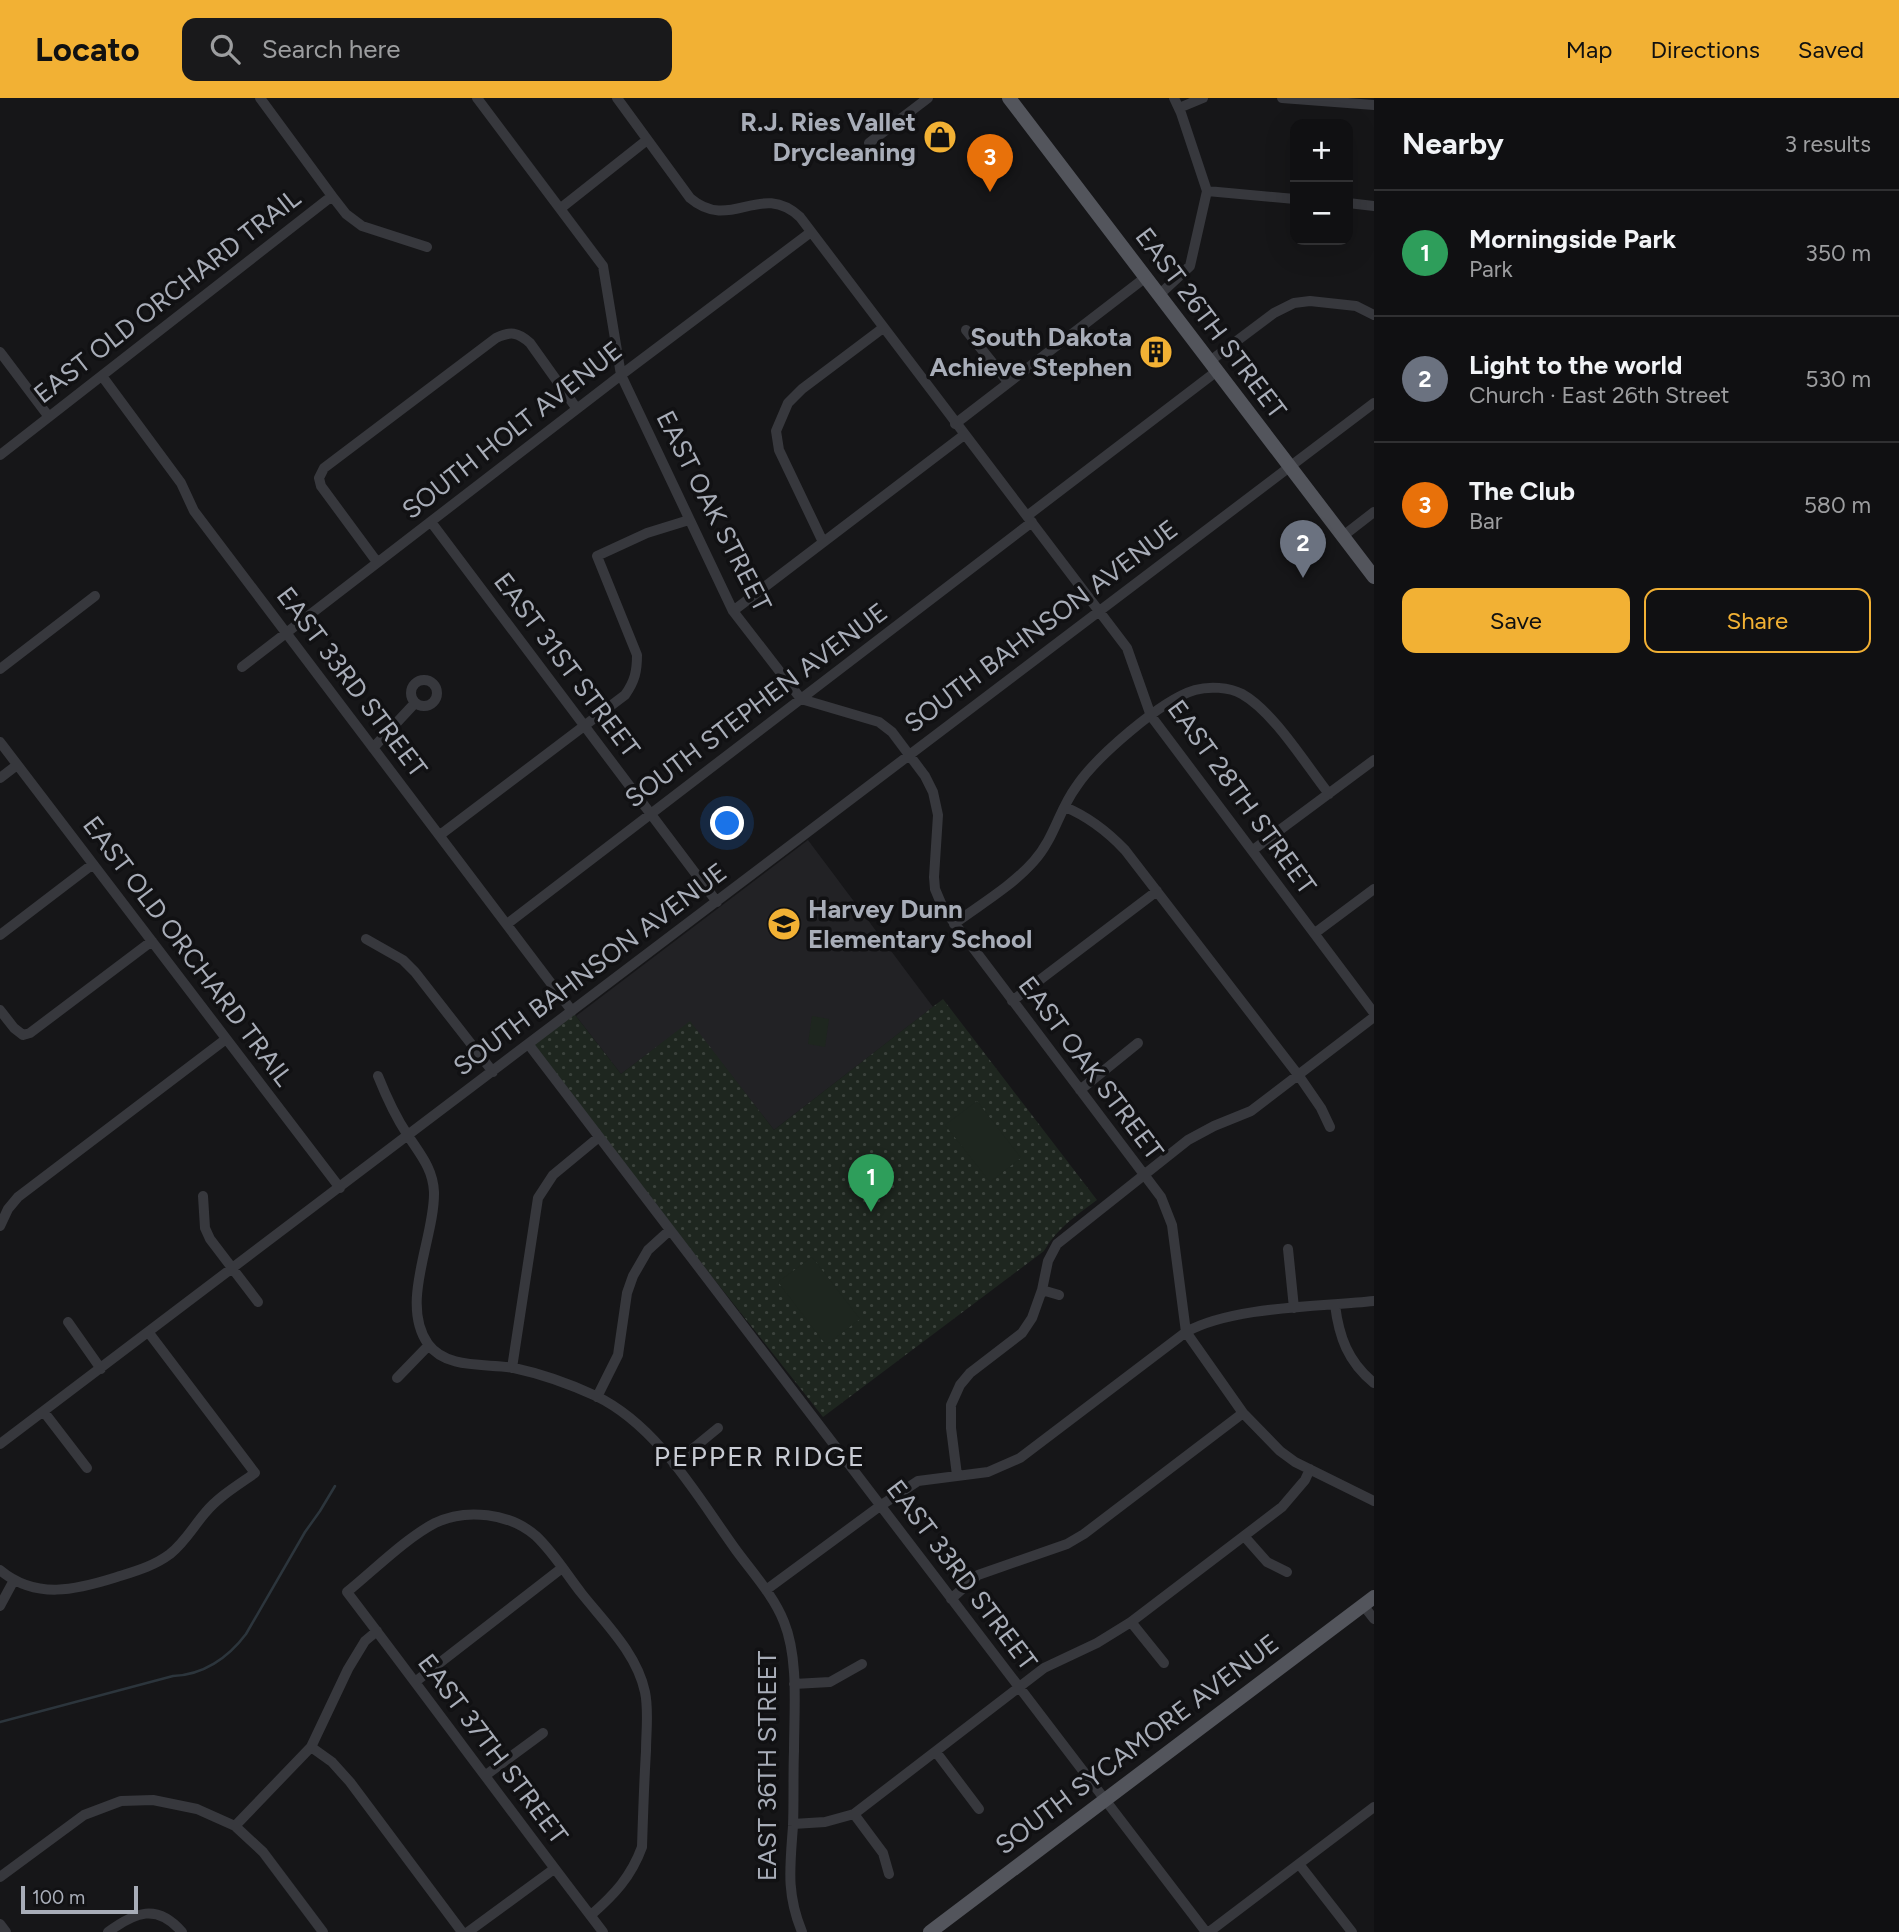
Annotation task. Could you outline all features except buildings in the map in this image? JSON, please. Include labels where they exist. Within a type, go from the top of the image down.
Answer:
[{"type":"main road","name":"EAST 26TH STREET","points":[[1009,98],[1374,577]]},
{"type":"main road","name":"SOUTH SYCAMORE AVENUE","points":[[930,1932],[1369,1601]]},
{"type":"street","name":"EAST OLD ORCHARD TRAIL","points":[[0,455],[332,196],[260,98]]},
{"type":"street","name":"EAST OAK STREET","points":[[477,98],[603,266],[621,375],[733,611],[801,699],[879,722],[892,732],[911,754],[925,776],[939,815],[934,867],[935,889],[943,908],[1145,1175],[1168,1210],[1186,1332],[1243,1413],[1280,1451],[1374,1501]]},
{"type":"street","name":"EAST 28TH STREET","points":[[617,98],[690,198],[699,206],[722,211],[756,204],[778,203],[788,207],[811,232],[1127,648],[1151,716],[1374,1015]]},
{"type":"street","points":[[869,143],[928,98]]},
{"type":"street","points":[[1159,295],[1190,266],[1207,191],[1176,103],[1203,98]]},
{"type":"street","points":[[1282,98],[1374,105]]},
{"type":"street","points":[[561,208],[647,139]]},
{"type":"street","points":[[1207,191],[1290,199]]},
{"type":"street","points":[[332,196],[346,214],[362,226],[427,247]]},
{"type":"street","points":[[1353,204],[1374,206]]},
{"type":"street","name":"SOUTH HOLT AVENUE","points":[[242,667],[811,232]]},
{"type":"street","points":[[955,424],[1146,277]]},
{"type":"street","name":"SOUTH STEPHEN AVENUE","points":[[507,924],[801,699],[1030,519],[1274,313],[1294,303],[1310,301],[1356,306],[1374,314]]},
{"type":"street","points":[[823,542],[779,450],[776,431],[788,403],[802,389],[883,328]]},
{"type":"street","points":[[966,330],[1008,382]]},
{"type":"street","points":[[377,562],[321,486],[319,478],[324,468],[505,333],[522,335],[530,342],[577,409]]},
{"type":"street","points":[[0,352],[49,417]]},
{"type":"street","name":"EAST 33RD STREET","points":[[102,376],[181,483],[194,511],[572,1011]]},
{"type":"street","name":"SOUTH BAHNSON AVENUE","points":[[4,1441],[1374,403]]},
{"type":"street","points":[[733,611],[964,435]]},
{"type":"street","points":[[1343,536],[1374,512]]},
{"type":"street","points":[[440,835],[625,695],[633,684],[637,671],[637,655],[597,556],[647,533],[689,520]]},
{"type":"street","name":"EAST 31ST STREET","points":[[431,522],[717,902]]},
{"type":"street","points":[[0,669],[95,596]]},
{"type":"street","points":[[954,924],[1034,861],[1053,833],[1074,789],[1101,755],[1174,700],[1195,690],[1218,687],[1241,693],[1266,714],[1329,794]]},
{"type":"street","points":[[373,747],[415,702]]},
{"type":"street","name":"EAST OLD ORCHARD TRAIL","points":[[0,742],[340,1188]]},
{"type":"street","points":[[1253,850],[1374,760]]},
{"type":"street","points":[[0,778],[17,765]]},
{"type":"street","points":[[1065,807],[1086,816],[1107,831],[1125,850],[1299,1076],[1331,1127]]},
{"type":"street","points":[[0,935],[93,864]]},
{"type":"street","points":[[1315,933],[1374,889]]},
{"type":"street","points":[[1012,1001],[1157,891]]},
{"type":"street","points":[[366,939],[403,960],[415,972],[493,1072]]},
{"type":"street","points":[[0,1010],[23,1035],[30,1033],[152,942]]},
{"type":"street","points":[[957,1475],[951,1405],[960,1385],[970,1373],[1022,1333],[1032,1318],[1048,1261],[1057,1244],[1188,1140],[1251,1111],[1374,1015]]},
{"type":"street","points":[[0,1226],[8,1209],[18,1197],[226,1039]]},
{"type":"street","points":[[1080,1090],[1138,1043]]},
{"type":"street","name":"EAST 33RD STREET","points":[[529,1045],[1207,1932]]},
{"type":"street","points":[[378,1076],[386,1097],[430,1170],[434,1193],[417,1300],[418,1322],[429,1345],[397,1377]]},
{"type":"street","points":[[512,1368],[538,1198],[553,1175],[600,1138]]},
{"type":"street","points":[[203,1196],[205,1227],[217,1250],[258,1302]]},
{"type":"street","points":[[597,1397],[618,1355],[627,1293],[633,1276],[648,1250],[670,1230]]},
{"type":"street","points":[[1288,1249],[1294,1308]]},
{"type":"street","points":[[1042,1290],[1059,1295]]},
{"type":"street","points":[[765,1591],[918,1481],[988,1472],[1020,1458],[1186,1332],[1215,1319],[1374,1301]]},
{"type":"street","points":[[1335,1305],[1341,1340],[1362,1374],[1374,1383]]},
{"type":"street","points":[[68,1322],[102,1369]]},
{"type":"street","points":[[0,1570],[14,1580],[45,1590],[61,1591],[81,1588],[144,1569],[173,1551],[188,1537],[206,1512],[255,1473],[149,1333]]},
{"type":"street","name":"EAST 36TH STREET","points":[[429,1345],[437,1354],[458,1362],[512,1368],[555,1379],[597,1397],[634,1421],[674,1464],[765,1591],[784,1621],[789,1639],[794,1684],[793,1824],[788,1870],[793,1910],[802,1932]]},
{"type":"street","points":[[44,1412],[87,1468]]},
{"type":"street","points":[[951,1599],[978,1575],[1067,1544],[1084,1534],[1243,1413]]},
{"type":"street","points":[[0,1428],[4,1441]]},
{"type":"street","points":[[674,1464],[718,1428]]},
{"type":"street","points":[[793,1824],[825,1822],[854,1814],[1044,1668],[1097,1643],[1131,1622],[1282,1507],[1305,1480],[1310,1469]]},
{"type":"street","name":"EAST 37TH STREET","points":[[562,1568],[535,1535],[519,1525],[489,1516],[458,1516],[436,1523],[420,1533],[347,1592],[603,1932]]},
{"type":"street","points":[[1244,1536],[1267,1562],[1287,1572]]},
{"type":"street","points":[[415,1682],[562,1568],[630,1655],[641,1677],[647,1710],[642,1847],[626,1881],[590,1915]]},
{"type":"street","points":[[0,1606],[14,1580]]},
{"type":"street","points":[[1369,1601],[1374,1619]]},
{"type":"street","points":[[1131,1622],[1164,1663]]},
{"type":"street","points":[[235,1826],[311,1747],[348,1669],[365,1641],[377,1632]]},
{"type":"street","points":[[794,1684],[830,1682],[862,1664]]},
{"type":"street","points":[[486,1775],[543,1733]]},
{"type":"street","points":[[311,1747],[332,1762],[350,1782],[462,1932]]},
{"type":"street","points":[[936,1752],[979,1809]]},
{"type":"street","points":[[0,1877],[84,1815],[121,1801],[153,1800],[197,1809],[235,1826],[263,1852],[323,1932]]},
{"type":"street","points":[[1207,1932],[1374,1807]]},
{"type":"street","points":[[854,1814],[883,1853],[889,1874]]},
{"type":"street","points":[[1299,1864],[1352,1932]]},
{"type":"street","points":[[468,1932],[555,1868]]},
{"type":"street","points":[[108,1932],[131,1917],[147,1913],[165,1917],[182,1932]]},
{"type":"street","points":[[0,1924],[6,1932]]},
{"type":"shaded area","name":"Harvey Dunn Elementary School","points":[[808,840],[933,1007],[774,1130],[690,1022],[621,1074],[576,1016]]},
{"type":"shaded area","points":[[943,999],[1097,1200],[1061,1229],[1044,1251],[823,1417],[529,1045],[572,1011],[621,1074],[690,1021],[774,1130]]},
{"type":"shaded area","points":[[812,1016],[829,1019],[825,1047],[808,1044]]},
{"type":"shaded area","points":[[977,1101],[1021,1158],[990,1182],[945,1125]]},
{"type":"shaded area","points":[[812,1257],[860,1319],[826,1345],[778,1282]]},
{"type":"waterway","points":[[0,1722],[195,1672],[223,1658],[246,1634],[335,1486]]},
{"type":"place","name":"R.J. Ries Vallet Drycleaning","points":[[940,137]]},
{"type":"place","name":"The Club","points":[[990,192]]},
{"type":"place","name":"South Dakota Achieve Stephen","points":[[1156,352]]},
{"type":"place","name":"Light to the world","points":[[1303,578]]},
{"type":"place","name":"Harvey Dunn Elementary School","points":[[784,924]]},
{"type":"place","name":"Morningside Park","points":[[871,1212]]},
{"type":"district","name":"PEPPER RIDGE","points":[[760,1456]]}]
